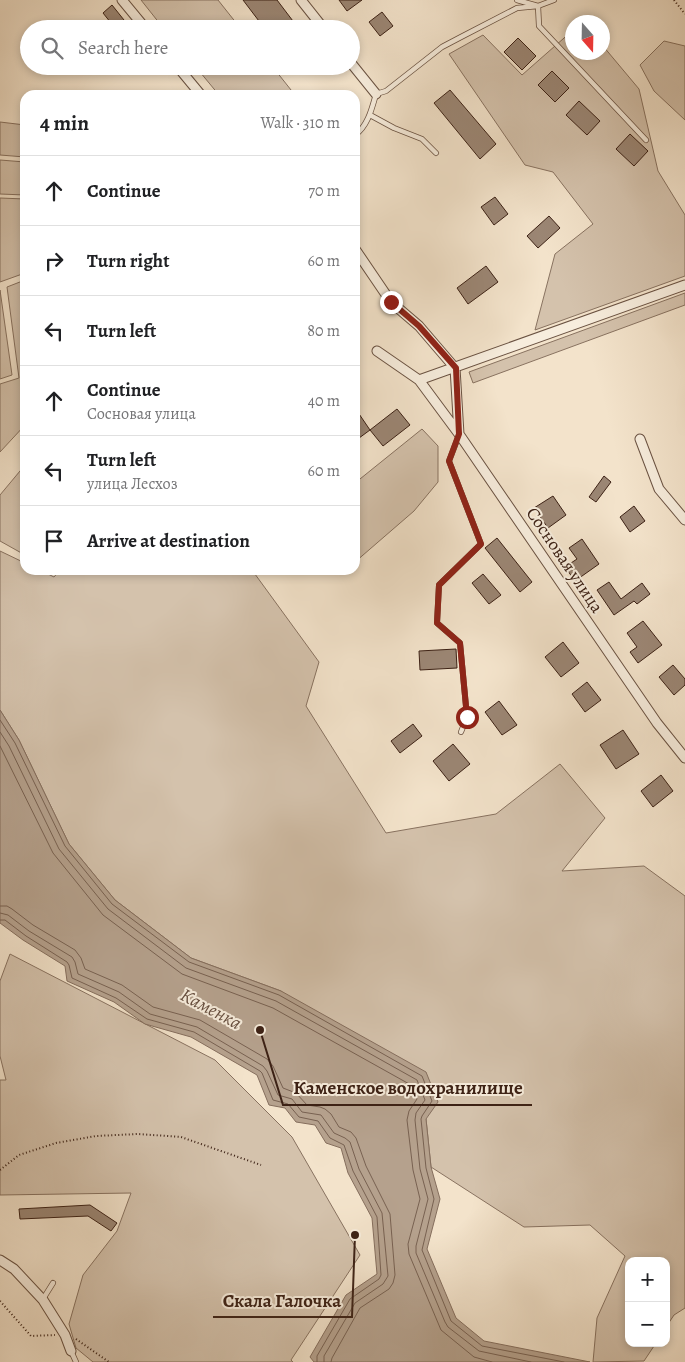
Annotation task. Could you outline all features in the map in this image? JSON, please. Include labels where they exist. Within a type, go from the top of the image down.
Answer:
[{"type":"street","points":[[122,0],[139,20]]},
{"type":"street","points":[[301,0],[317,20]]},
{"type":"street","points":[[360,74],[376,94]]},
{"type":"street","points":[[184,75],[196,90]]},
{"type":"street","points":[[360,256],[391,302],[419,326],[456,368],[459,434]]},
{"type":"street","points":[[419,380],[685,285]]},
{"type":"street","name":"Сосновая улица","points":[[377,352],[419,380],[459,434],[657,723],[685,758]]},
{"type":"street","points":[[640,439],[659,489],[685,520]]},
{"type":"street","points":[[0,1260],[14,1269],[43,1300],[65,1336],[71,1351]]},
{"type":"lane","points":[[518,0],[538,6]]},
{"type":"lane","points":[[360,130],[370,115],[376,94],[386,91],[442,47],[516,8],[538,6],[554,0]]},
{"type":"lane","points":[[538,6],[539,26],[646,140]]},
{"type":"lane","points":[[370,115],[394,128],[422,139],[436,154]]},
{"type":"lane","points":[[459,434],[449,461],[481,544],[439,585],[437,623],[460,643],[467,717],[461,732]]},
{"type":"lane","points":[[43,1300],[53,1284]]},
{"type":"lane","points":[[71,1351],[76,1362]]},
{"type":"path","points":[[674,0],[685,14]]},
{"type":"path","points":[[0,1170],[19,1156],[56,1143],[96,1136],[138,1134],[181,1137],[261,1165]]},
{"type":"path","points":[[0,1301],[31,1336],[65,1336],[78,1340],[108,1362]]},
{"type":"shaded area","points":[[141,0],[218,0],[234,20],[157,20]]},
{"type":"shaded area","points":[[483,35],[522,75],[565,37],[565,60],[610,60],[610,54],[639,89],[658,171],[685,215],[685,276],[535,330],[555,254],[593,224],[553,172],[525,165],[449,54]]},
{"type":"shaded area","points":[[664,41],[685,46],[685,120],[654,91],[640,65]]},
{"type":"shaded area","points":[[202,75],[279,75],[291,90],[215,90]]},
{"type":"shaded area","points":[[0,122],[20,124],[20,157],[0,155]]},
{"type":"shaded area","points":[[0,160],[20,162],[20,195],[0,194]]},
{"type":"shaded area","points":[[0,198],[20,199],[20,275],[0,282]]},
{"type":"shaded area","points":[[20,282],[20,430],[0,452],[0,384],[19,378],[7,287]]},
{"type":"shaded area","points":[[0,290],[12,375],[0,379]]},
{"type":"shaded area","points":[[685,293],[685,305],[473,383],[469,372]]},
{"type":"shaded area","points":[[422,429],[438,446],[438,482],[414,511],[360,558],[360,479]]},
{"type":"shaded area","points":[[20,471],[20,552],[0,541],[0,495]]},
{"type":"shaded area","points":[[0,551],[20,561],[20,575],[50,575],[54,577],[56,575],[256,575],[319,662],[306,706],[386,833],[496,814],[560,764],[605,818],[562,871],[644,866],[685,896],[685,1308],[674,1315],[670,1321],[670,1257],[625,1257],[625,1347],[653,1347],[644,1361],[593,1362],[597,1318],[625,1256],[590,1225],[524,1227],[431,1167],[426,1119],[281,991],[191,958],[115,900],[69,844],[19,740],[0,710]]},
{"type":"shaded area","points":[[10,954],[215,1060],[292,1137],[360,1255],[291,1360],[293,1362],[93,1362],[76,1348],[69,1324],[83,1275],[117,1231],[131,1193],[0,1195],[0,1080],[6,1080],[0,1056],[0,981]]},
{"type":"water","name":"Каменка","points":[[0,710],[19,740],[69,844],[115,900],[191,958],[281,991],[426,1072],[438,1102],[426,1119],[431,1167],[440,1199],[427,1249],[456,1318],[484,1341],[590,1362],[314,1362],[310,1357],[346,1295],[377,1274],[372,1218],[348,1173],[341,1148],[326,1143],[315,1125],[296,1122],[285,1108],[269,1105],[257,1075],[191,1037],[145,1024],[114,1002],[67,981],[65,966],[0,923]]},
{"type":"building","points":[[243,0],[277,0],[292,20],[258,20]]},
{"type":"building","points":[[339,0],[362,0],[347,11]]},
{"type":"building","points":[[112,5],[124,20],[109,20],[103,13]]},
{"type":"building","points":[[382,12],[393,26],[380,36],[369,22]]},
{"type":"building","points":[[518,38],[536,56],[522,70],[504,52]]},
{"type":"building","points":[[552,71],[569,88],[555,102],[538,85]]},
{"type":"building","points":[[450,90],[496,144],[480,159],[434,103]]},
{"type":"building","points":[[579,101],[600,121],[587,135],[566,115]]},
{"type":"building","points":[[630,134],[648,151],[634,166],[616,149]]},
{"type":"building","points":[[495,197],[508,214],[494,225],[481,207]]},
{"type":"building","points":[[549,216],[560,228],[538,248],[527,236]]},
{"type":"building","points":[[486,266],[498,282],[468,304],[457,288]]},
{"type":"building","points":[[397,409],[410,425],[383,446],[370,430]]},
{"type":"building","points":[[360,415],[370,430],[360,437]]},
{"type":"building","points":[[604,476],[611,482],[596,502],[589,497]]},
{"type":"building","points":[[553,496],[566,515],[548,528],[534,508]]},
{"type":"building","points":[[634,506],[645,521],[630,532],[620,517]]},
{"type":"building","points":[[497,538],[532,582],[520,592],[485,548]]},
{"type":"building","points":[[582,539],[599,564],[575,581],[565,567],[577,559],[569,548]]},
{"type":"building","points":[[483,574],[501,595],[489,604],[472,583]]},
{"type":"building","points":[[609,582],[621,599],[642,583],[650,594],[637,604],[634,601],[614,615],[597,590]]},
{"type":"building","points":[[643,621],[662,645],[638,663],[630,652],[637,647],[627,633]]},
{"type":"building","points":[[563,642],[579,663],[561,677],[545,657]]},
{"type":"building","points":[[456,649],[457,668],[420,670],[419,651]]},
{"type":"building","points":[[673,665],[685,679],[685,685],[674,695],[659,677]]},
{"type":"building","points":[[587,682],[601,700],[585,712],[572,694]]},
{"type":"building","points":[[499,701],[517,725],[502,735],[485,712]]},
{"type":"building","points":[[413,724],[422,736],[400,753],[391,741]]},
{"type":"building","points":[[623,730],[639,754],[616,769],[600,745]]},
{"type":"building","points":[[453,744],[470,764],[449,781],[433,761]]},
{"type":"building","points":[[661,775],[673,791],[653,807],[641,791]]},
{"type":"building","points":[[90,1205],[117,1223],[111,1231],[88,1216],[20,1219],[19,1209]]},
{"type":"place","name":"Каменское водохранилище","points":[[260,1030]]},
{"type":"place","name":"Скала Галочка","points":[[355,1235]]},
{"type":"route","points":[[391,302],[419,326],[456,368],[459,434],[449,461],[481,544],[439,585],[437,623],[460,643],[467,717]]}]
